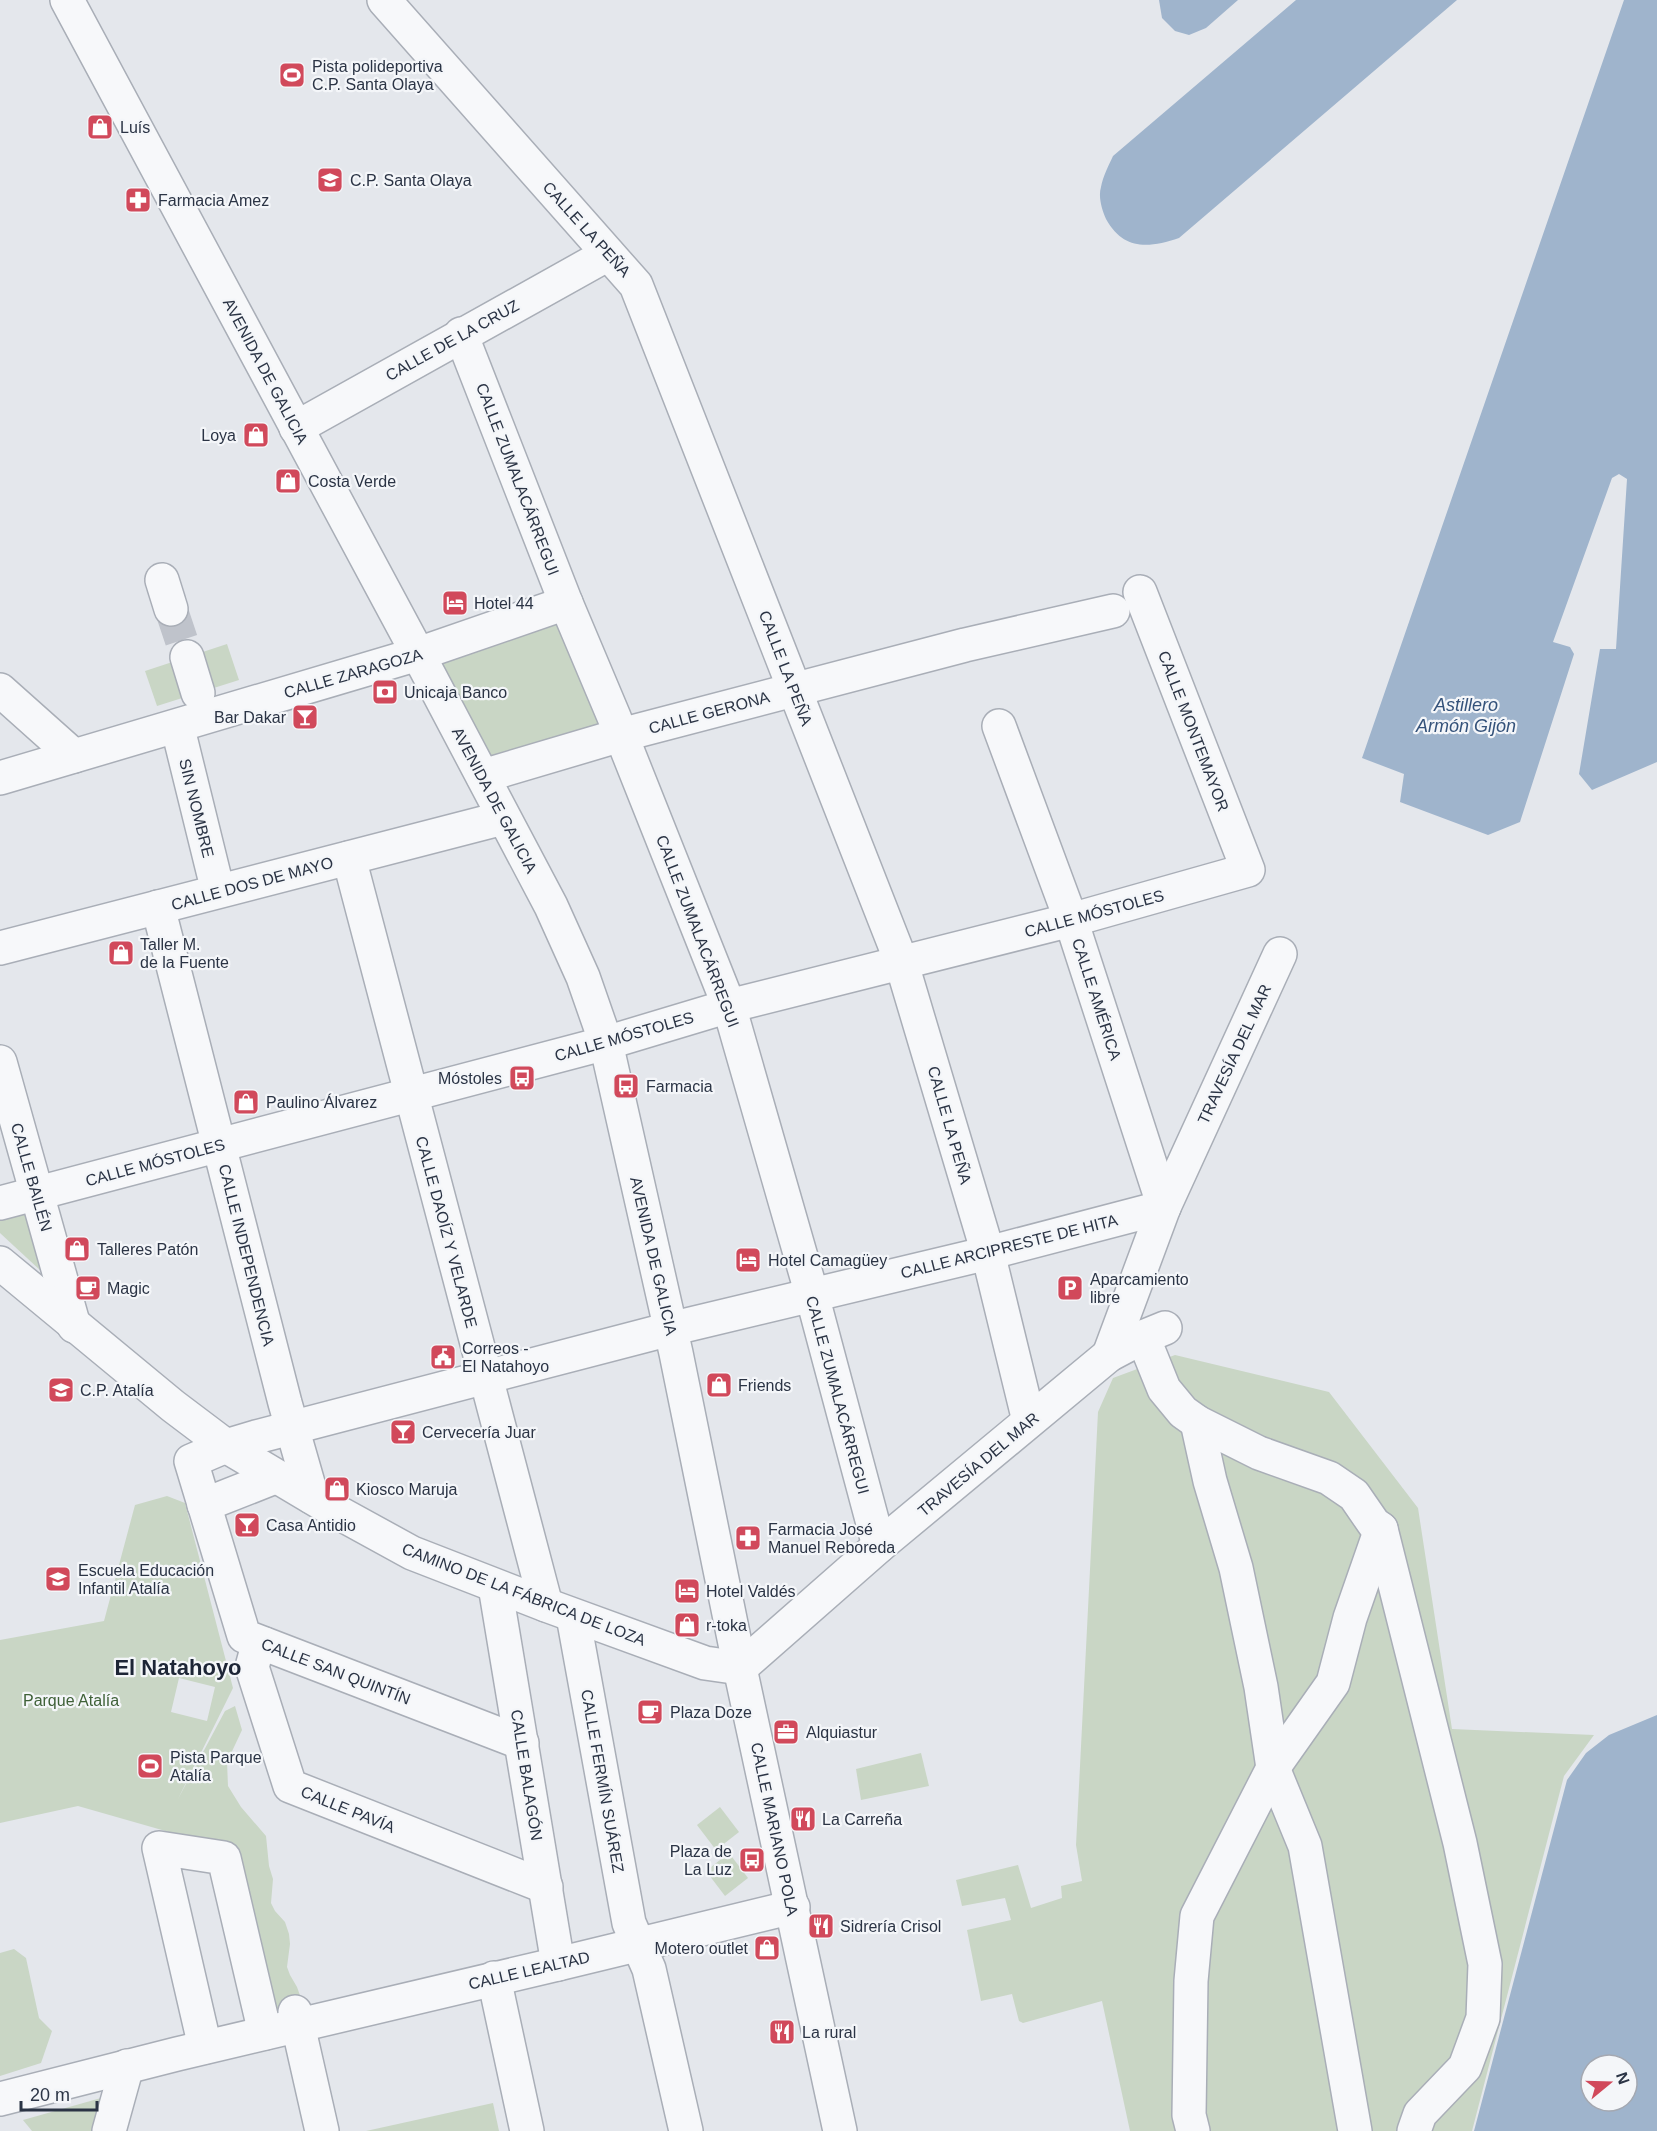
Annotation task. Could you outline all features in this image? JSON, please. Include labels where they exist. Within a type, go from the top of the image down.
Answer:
[{"type":"street","name":"AVENIDA DE GALICIA","points":[[67,0],[483,776],[551,906],[583,977],[606,1044],[670,1329],[740,1668]]},
{"type":"street","name":"CALLE LA PEÑA","points":[[384,0],[636,285],[901,961],[988,1253],[1029,1421]]},
{"type":"street","name":"CALLE DE LA CRUZ","points":[[296,428],[608,254]]},
{"type":"street","name":"CALLE ZUMALACÁRREGUI","points":[[461,334],[566,603],[729,1006],[812,1295],[879,1546]]},
{"type":"street","name":"CALLE MONTEMAYOR","points":[[1140,592],[1248,870]]},
{"type":"street","name":"CALLE ZARAGOZA","points":[[0,778],[418,654],[566,603]]},
{"type":"street","name":"CALLE GERONA","points":[[483,776],[621,735],[795,689],[965,645],[1113,611]]},
{"type":"street","points":[[187,657],[198,693]]},
{"type":"street","points":[[0,690],[74,756]]},
{"type":"street","name":"CALLE AMÉRICA","points":[[999,726],[1071,920],[1164,1207]]},
{"type":"street","name":"SIN NOMBRE","points":[[181,741],[214,875]]},
{"type":"street","name":"CALLE DOS DE MAYO","points":[[0,948],[503,818]]},
{"type":"street","name":"CALLE DAOÍZ Y VELARDE","points":[[349,858],[485,1377],[560,1610]]},
{"type":"street","name":"CALLE MÓSTOLES","points":[[0,1203],[606,1044],[729,1006],[1071,920],[1248,870]]},
{"type":"street","name":"CALLE INDEPENDENCIA","points":[[158,907],[292,1428],[312,1497]]},
{"type":"street","name":"TRAVESÍA DEL MAR","points":[[1109,1355],[1164,1207],[1280,954]]},
{"type":"street","name":"CALLE BAILÉN","points":[[0,1062],[74,1326]]},
{"type":"street","name":"CALLE ARCIPRESTE DE HITA","points":[[226,1446],[670,1329],[988,1253],[1164,1207]]},
{"type":"street","name":"CAMINO DE LA FÁBRICA DE LOZA","points":[[0,1263],[74,1326],[226,1446],[275,1477],[412,1553],[705,1663],[740,1668]]},
{"type":"street","name":"TRAVESÍA DEL MAR","points":[[740,1668],[879,1546],[1109,1355],[1154,1333],[1164,1389],[1184,1412],[1197,1422]]},
{"type":"street","points":[[1197,1422],[1259,1453],[1329,1478],[1354,1495],[1374,1524],[1381,1529],[1460,1843],[1485,1964],[1483,2018],[1465,2067],[1420,2114],[1414,2131]]},
{"type":"street","points":[[1197,1422],[1210,1481],[1236,1568],[1277,1760],[1290,1811],[1307,1859],[1355,2131]]},
{"type":"street","name":"CALLE SAN QUINTÍN","points":[[226,1446],[191,1461],[244,1636],[522,1743]]},
{"type":"street","points":[[204,1505],[275,1477]]},
{"type":"street","points":[[1193,2131],[1189,2115],[1191,2003],[1197,1916],[1277,1760],[1333,1683],[1350,1618],[1381,1529]]},
{"type":"street","name":"CALLE BALAGÓN","points":[[495,1586],[558,1965]]},
{"type":"street","name":"CALLE FERMÍN SUÁREZ","points":[[560,1610],[629,1923],[649,1969],[686,2131]]},
{"type":"street","name":"CALLE PAVÍA","points":[[264,1644],[255,1656],[252,1667],[290,1786],[546,1887]]},
{"type":"street","name":"CALLE MARIANO POLA","points":[[740,1668],[840,2131]]},
{"type":"street","points":[[1242,1830],[1264,1804],[1277,1802],[1290,1811]]},
{"type":"street","points":[[205,2047],[159,1848],[224,1858],[265,2033]]},
{"type":"street","name":"CALLE LEALTAD","points":[[0,2098],[265,2033],[297,2018],[558,1965],[793,1907]]},
{"type":"street","points":[[494,1978],[527,2131]]},
{"type":"street","points":[[297,2018],[322,2131]]},
{"type":"street","points":[[109,2131],[127,2066]]},
{"type":"green space","points":[[559,613],[604,727],[492,759],[438,655]]},
{"type":"green space","points":[[227,644],[239,680],[157,706],[145,671]]},
{"type":"green space","points":[[24,1207],[41,1271],[0,1233],[0,1213]]},
{"type":"green space","points":[[1175,1355],[1329,1392],[1418,1508],[1452,1729],[1594,1735],[1564,1776],[1472,2131],[1130,2131],[1102,2001],[1023,2023],[1019,2021],[1012,1994],[981,2001],[967,1930],[1011,1920],[1005,1898],[962,1906],[956,1880],[1018,1865],[1031,1908],[1062,1898],[1061,1886],[1082,1881],[1076,1845],[1098,1412],[1113,1378]]},
{"type":"green space","name":"Parque Atalía","points":[[167,1496],[185,1503],[233,1688],[178,1799],[225,1711],[235,1706],[242,1730],[227,1762],[228,1786],[241,1807],[266,1836],[269,1866],[273,1879],[271,1903],[285,1922],[289,1934],[287,1967],[303,2004],[270,2011],[236,1854],[78,1806],[0,1823],[0,1640],[104,1621],[135,1505]],"holes":[[[179,1678],[215,1687],[207,1721],[171,1712]]]},
{"type":"green space","points":[[921,1753],[929,1786],[861,1800],[856,1769]]},
{"type":"green space","points":[[720,1807],[739,1832],[716,1850],[697,1825]]},
{"type":"green space","points":[[729,1853],[748,1878],[725,1896],[706,1871]]},
{"type":"green space","points":[[14,1949],[26,1958],[39,2018],[52,2031],[41,2063],[0,2076],[0,1953]]},
{"type":"green space","points":[[101,2098],[92,2131],[32,2131],[23,2120]]},
{"type":"green space","points":[[493,2103],[499,2131],[366,2131]]},
{"type":"water","points":[[1159,0],[1238,0],[1206,28],[1189,35],[1175,31],[1162,18]]},
{"type":"water","points":[[1296,0],[1457,0],[1179,238],[1147,245],[1129,242],[1121,237],[1106,219],[1100,199],[1102,183],[1113,156]]},
{"type":"water","name":"Astillero Armón Gijón","points":[[1624,0],[1657,0],[1657,762],[1592,790],[1579,774],[1600,649],[1616,649],[1627,479],[1619,474],[1612,478],[1553,642],[1570,647],[1574,654],[1520,822],[1488,835],[1400,802],[1404,774],[1362,758]]},
{"type":"water","points":[[1657,1715],[1657,2131],[1474,2131],[1567,1780],[1586,1753],[1609,1735]]},
{"type":"tunnel","points":[[171,609],[187,657]]},
{"type":"place","name":"Pista polideportiva C.P. Santa Olaya","points":[[292,75]]},
{"type":"place","name":"Luís","points":[[100,127]]},
{"type":"place","name":"C.P. Santa Olaya","points":[[330,180]]},
{"type":"place","name":"Farmacia Amez","points":[[138,200]]},
{"type":"place","name":"Loya","points":[[256,435]]},
{"type":"place","name":"Costa Verde","points":[[288,481]]},
{"type":"place","name":"Hotel 44","points":[[455,603]]},
{"type":"place","name":"Unicaja Banco","points":[[385,692]]},
{"type":"place","name":"Bar Dakar","points":[[305,717]]},
{"type":"place","name":"Taller M. de la Fuente","points":[[121,953]]},
{"type":"place","name":"Móstoles","points":[[522,1078]]},
{"type":"place","name":"Farmacia","points":[[626,1086]]},
{"type":"place","name":"Paulino Álvarez","points":[[246,1102]]},
{"type":"place","name":"Talleres Patón","points":[[77,1249]]},
{"type":"place","name":"Hotel Camagüey","points":[[748,1260]]},
{"type":"place","name":"Magic","points":[[88,1288]]},
{"type":"place","name":"Aparcamiento libre","points":[[1070,1288]]},
{"type":"place","name":"Correos - El Natahoyo","points":[[443,1357]]},
{"type":"place","name":"Friends","points":[[719,1385]]},
{"type":"place","name":"C.P. Atalía","points":[[61,1390]]},
{"type":"place","name":"Cervecería Juar","points":[[403,1432]]},
{"type":"place","name":"Kiosco Maruja","points":[[337,1489]]},
{"type":"place","name":"Casa Antidio","points":[[247,1525]]},
{"type":"place","name":"Farmacia José Manuel Reboreda","points":[[748,1538]]},
{"type":"place","name":"Escuela Educación Infantil Atalía","points":[[58,1579]]},
{"type":"place","name":"Hotel Valdés","points":[[687,1591]]},
{"type":"place","name":"r-toka","points":[[687,1625]]},
{"type":"place","name":"Plaza Doze","points":[[650,1712]]},
{"type":"place","name":"Alquiastur","points":[[786,1732]]},
{"type":"place","name":"Pista Parque Atalía","points":[[150,1766]]},
{"type":"place","name":"La Carreña","points":[[803,1819]]},
{"type":"place","name":"Plaza de La Luz","points":[[752,1860]]},
{"type":"place","name":"Sidrería Crisol","points":[[821,1926]]},
{"type":"place","name":"Motero outlet","points":[[767,1948]]},
{"type":"place","name":"La rural","points":[[782,2032]]},
{"type":"district","name":"El Natahoyo","points":[[178,1667]]}]
